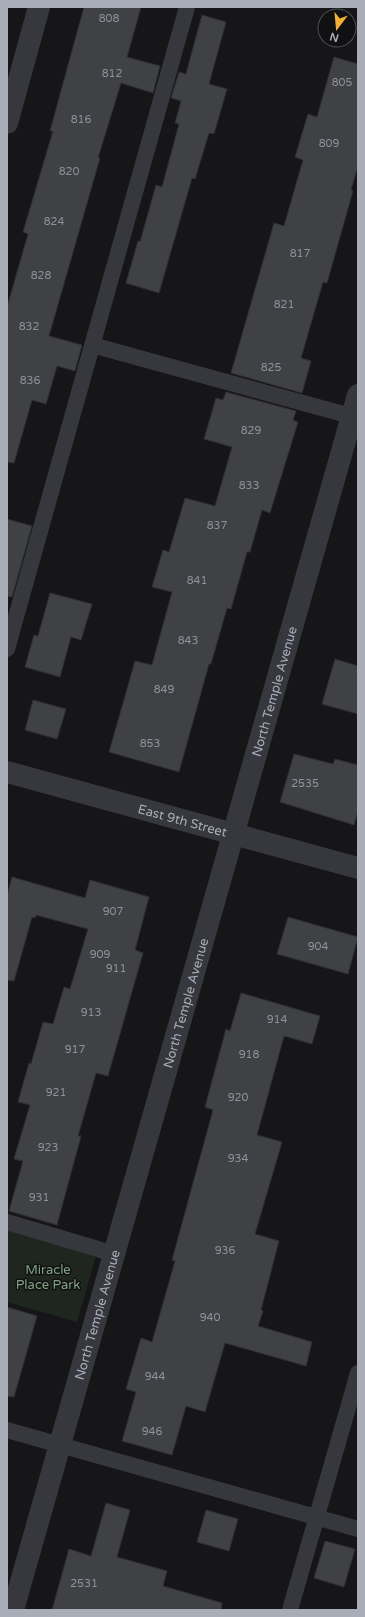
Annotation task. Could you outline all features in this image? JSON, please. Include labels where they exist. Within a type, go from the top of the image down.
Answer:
[{"type":"street","points":[[7,123],[40,7]]},
{"type":"street","name":"North Temple Avenue","points":[[13,1610],[234,834],[355,417],[358,395]]},
{"type":"street","name":"East 9th Street","points":[[7,772],[358,868]]},
{"type":"lane","points":[[7,649],[187,7]]},
{"type":"lane","points":[[92,345],[355,417]]},
{"type":"lane","points":[[7,1222],[114,1255]]},
{"type":"lane","points":[[290,1610],[358,1373]]},
{"type":"lane","points":[[7,1430],[358,1529]]},
{"type":"green space","name":"Miracle Place Park","points":[[7,1226],[97,1253],[77,1322],[7,1302]]},
{"type":"building","points":[[84,7],[141,7],[127,57],[160,66],[153,93],[121,83],[98,158],[100,158],[49,336],[82,345],[75,371],[57,366],[46,404],[32,400],[14,463],[7,462],[7,307],[28,234],[23,232],[53,131],[50,131]]},
{"type":"building","points":[[202,15],[226,22],[209,84],[227,89],[214,134],[209,133],[195,179],[192,178],[159,293],[126,283],[138,241],[140,242],[156,185],[162,187],[179,124],[175,123],[181,101],[171,98],[179,72],[186,74]]},
{"type":"building","points":[[334,57],[358,64],[358,166],[351,190],[353,191],[327,283],[323,282],[301,358],[311,361],[302,393],[231,373],[274,223],[284,226],[303,160],[295,157],[308,114],[317,117]]},
{"type":"building","points":[[226,392],[296,411],[293,420],[298,422],[270,513],[262,510],[250,552],[247,552],[231,609],[227,608],[211,664],[209,664],[179,772],[109,752],[135,661],[152,665],[172,592],[152,587],[163,550],[169,552],[185,498],[215,506],[232,447],[204,439],[216,398],[223,400]]},
{"type":"building","points":[[7,519],[32,526],[12,597],[7,596]]},
{"type":"building","points":[[50,593],[92,604],[81,640],[71,637],[60,677],[25,667],[34,635],[38,636]]},
{"type":"building","points":[[335,659],[358,666],[358,714],[322,704]]},
{"type":"building","points":[[33,700],[66,709],[57,739],[25,730]]},
{"type":"building","points":[[294,754],[333,764],[335,759],[358,765],[358,811],[354,825],[280,802]]},
{"type":"building","points":[[12,877],[85,898],[90,880],[149,897],[135,950],[143,953],[108,1076],[96,1073],[78,1136],[81,1136],[57,1225],[9,1211],[23,1161],[14,1159],[30,1105],[18,1102],[43,1022],[53,1024],[64,987],[70,989],[88,929],[36,915],[35,918],[32,917],[14,981],[7,980],[7,896]]},
{"type":"building","points":[[288,917],[358,937],[348,974],[277,954]]},
{"type":"building","points":[[241,993],[320,1016],[312,1044],[284,1036],[257,1135],[282,1142],[255,1234],[279,1241],[261,1310],[263,1311],[258,1326],[312,1342],[306,1366],[225,1343],[205,1412],[186,1406],[172,1455],[122,1441],[136,1392],[126,1389],[141,1338],[152,1342],[175,1261],[172,1260],[213,1110],[205,1107],[226,1029],[230,1031]]},
{"type":"building","points":[[7,1307],[37,1316],[14,1397],[7,1396]]},
{"type":"building","points":[[106,1503],[130,1510],[117,1557],[167,1571],[163,1586],[222,1603],[221,1610],[52,1610],[69,1549],[91,1556]]},
{"type":"building","points":[[206,1510],[238,1519],[229,1551],[197,1542]]},
{"type":"building","points":[[325,1541],[355,1549],[344,1587],[314,1578]]}]
